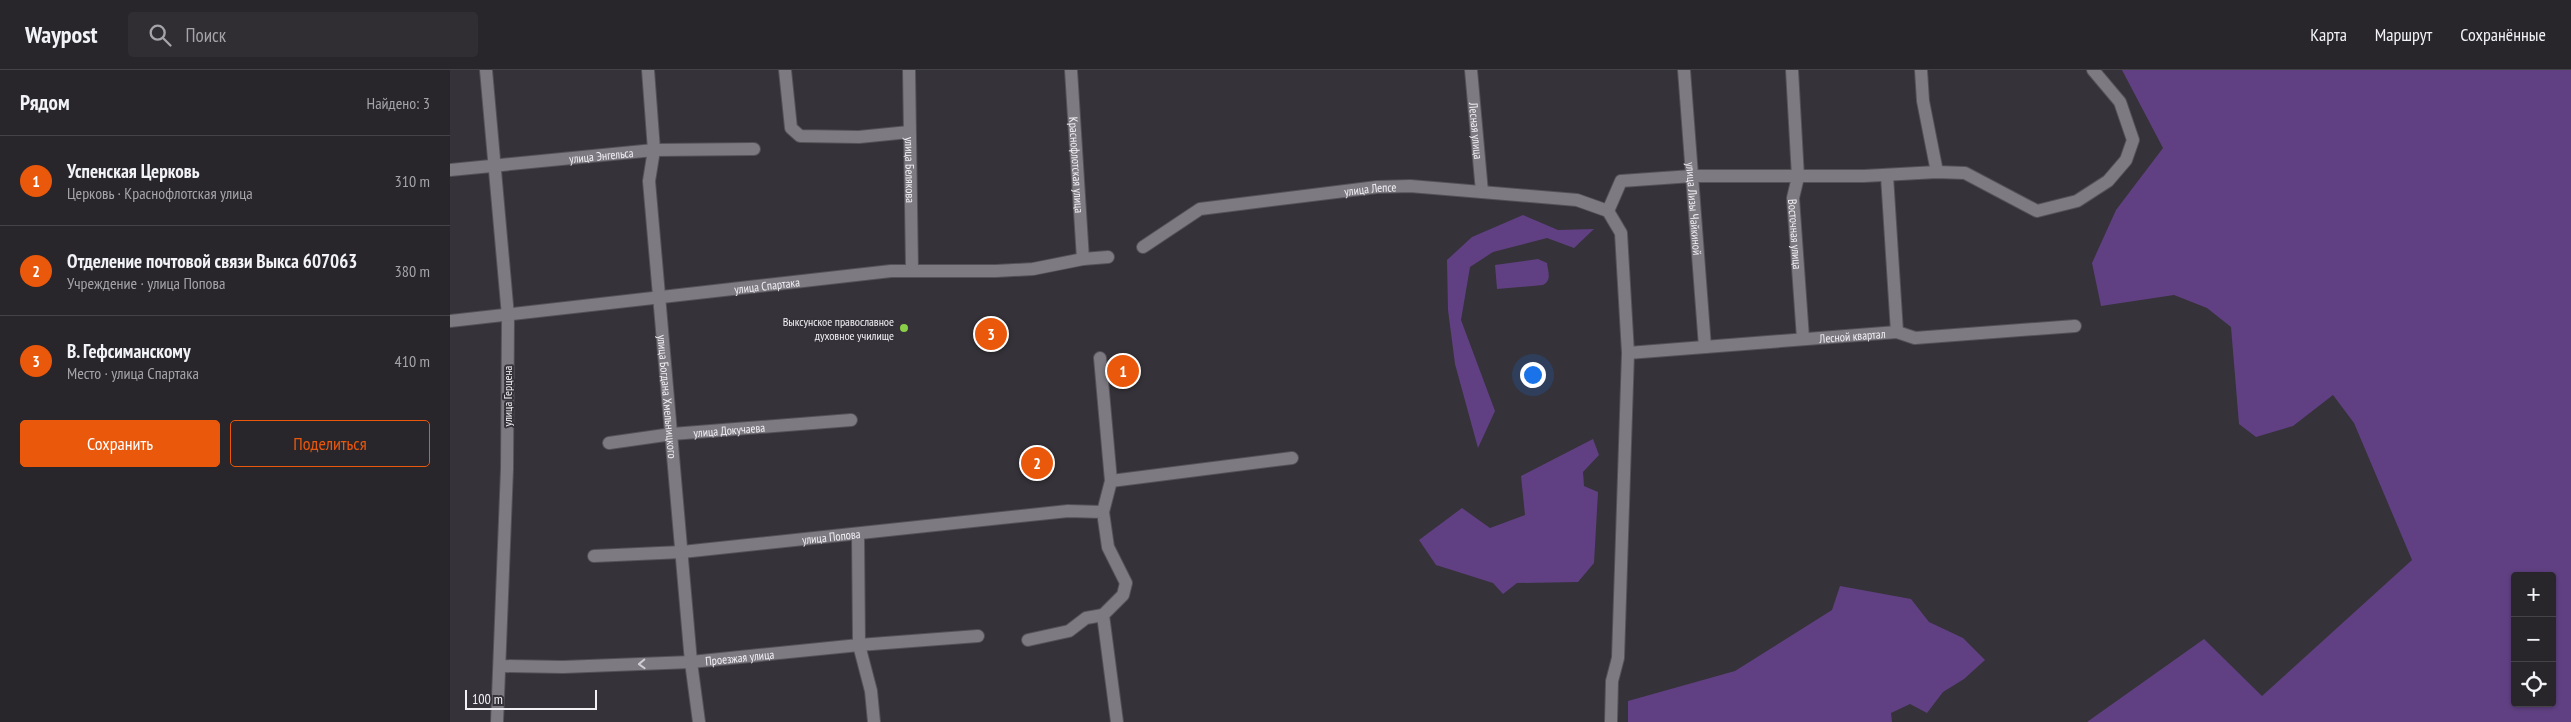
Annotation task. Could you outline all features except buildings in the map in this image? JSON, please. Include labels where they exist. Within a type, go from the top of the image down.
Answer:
[{"type":"street","name":"улица Герцена","points":[[486,70],[508,316],[507,468],[501,666],[497,722]]},
{"type":"street","name":"улица Богдана Хмельницкого","points":[[648,70],[654,150],[650,181],[658,299],[672,434],[691,662],[699,722]]},
{"type":"street","points":[[785,70],[791,128],[800,136],[859,137],[909,132]]},
{"type":"street","name":"улица Белякова","points":[[909,70],[912,270]]},
{"type":"street","name":"Краснофлотская улица","points":[[1071,70],[1083,259]]},
{"type":"street","name":"Лесная улица","points":[[1471,70],[1482,192]]},
{"type":"street","name":"улица Лизы Чайкиной","points":[[1684,70],[1705,346]]},
{"type":"street","name":"Восточная улица","points":[[1792,70],[1798,177],[1793,198],[1803,338]]},
{"type":"street","points":[[1921,70],[1923,101],[1937,172]]},
{"type":"street","points":[[1610,722],[1612,681],[1618,658],[1628,353],[1621,233],[1608,210],[1621,181],[1692,176],[1798,177],[1887,176],[1937,172],[1965,173],[2037,211],[2077,201],[2108,181],[2126,160],[2133,140],[2120,102],[2094,70]]},
{"type":"street","name":"улица Энгельса","points":[[450,170],[654,150],[754,150]]},
{"type":"street","points":[[1887,176],[1897,332]]},
{"type":"street","name":"улица Лепсе","points":[[1143,246],[1200,209],[1377,187],[1410,186],[1578,200],[1608,210]]},
{"type":"street","points":[[1083,259],[1108,257]]},
{"type":"street","name":"улица Спартака","points":[[450,321],[912,270],[996,272],[1033,269],[1083,259]]},
{"type":"street","name":"Лесной квартал","points":[[1628,353],[1897,332],[1915,338],[2075,326]]},
{"type":"street","points":[[1028,640],[1069,631],[1086,618],[1103,615],[1123,595],[1126,583],[1108,547],[1104,512],[1111,482],[1100,358]]},
{"type":"street","name":"улица Докучаева","points":[[609,443],[672,434],[851,420]]},
{"type":"street","points":[[1111,482],[1292,458]]},
{"type":"street","name":"улица Попова","points":[[594,556],[682,552],[1068,511],[1104,512]]},
{"type":"street","points":[[858,534],[859,645],[871,692],[874,722]]},
{"type":"street","points":[[1103,615],[1118,722]]},
{"type":"street","name":"Проезжая улица","points":[[501,666],[563,667],[691,662],[859,645],[978,636]]},
{"type":"shaded area","points":[[2122,70],[2571,70],[2571,722],[2087,722],[2204,639],[2262,696],[2412,560],[2354,423],[2333,395],[2293,426],[2256,437],[2239,424],[2231,327],[2207,308],[2174,295],[2101,306],[2092,263],[2116,210],[2163,148]]},
{"type":"shaded area","points":[[1523,215],[1558,230],[1594,229],[1574,248],[1547,238],[1493,252],[1470,267],[1461,320],[1495,411],[1478,448],[1455,364],[1448,310],[1447,260],[1472,237]]},
{"type":"shaded area","points":[[1538,259],[1547,263],[1549,275],[1546,283],[1543,285],[1497,289],[1495,265]]},
{"type":"shaded area","points":[[1593,439],[1599,455],[1583,472],[1584,486],[1598,492],[1594,563],[1578,582],[1517,583],[1503,594],[1493,583],[1436,565],[1419,540],[1462,508],[1490,528],[1525,515],[1521,476]]},
{"type":"shaded area","points":[[1840,586],[1911,599],[1929,622],[1963,638],[1985,660],[1964,679],[1943,692],[1927,713],[1910,704],[1891,713],[1892,722],[1628,722],[1628,701],[1735,671],[1832,610]]},
{"type":"place","name":"Выксунское православное духовное училище","points":[[904,328]]},
{"type":"place","name":"В. Гефсиманскому","points":[[991,334]]},
{"type":"place","name":"Успенская Церковь","points":[[1123,371]]},
{"type":"place","name":"Отделение почтовой связи Выкса 607063","points":[[1037,463]]}]
